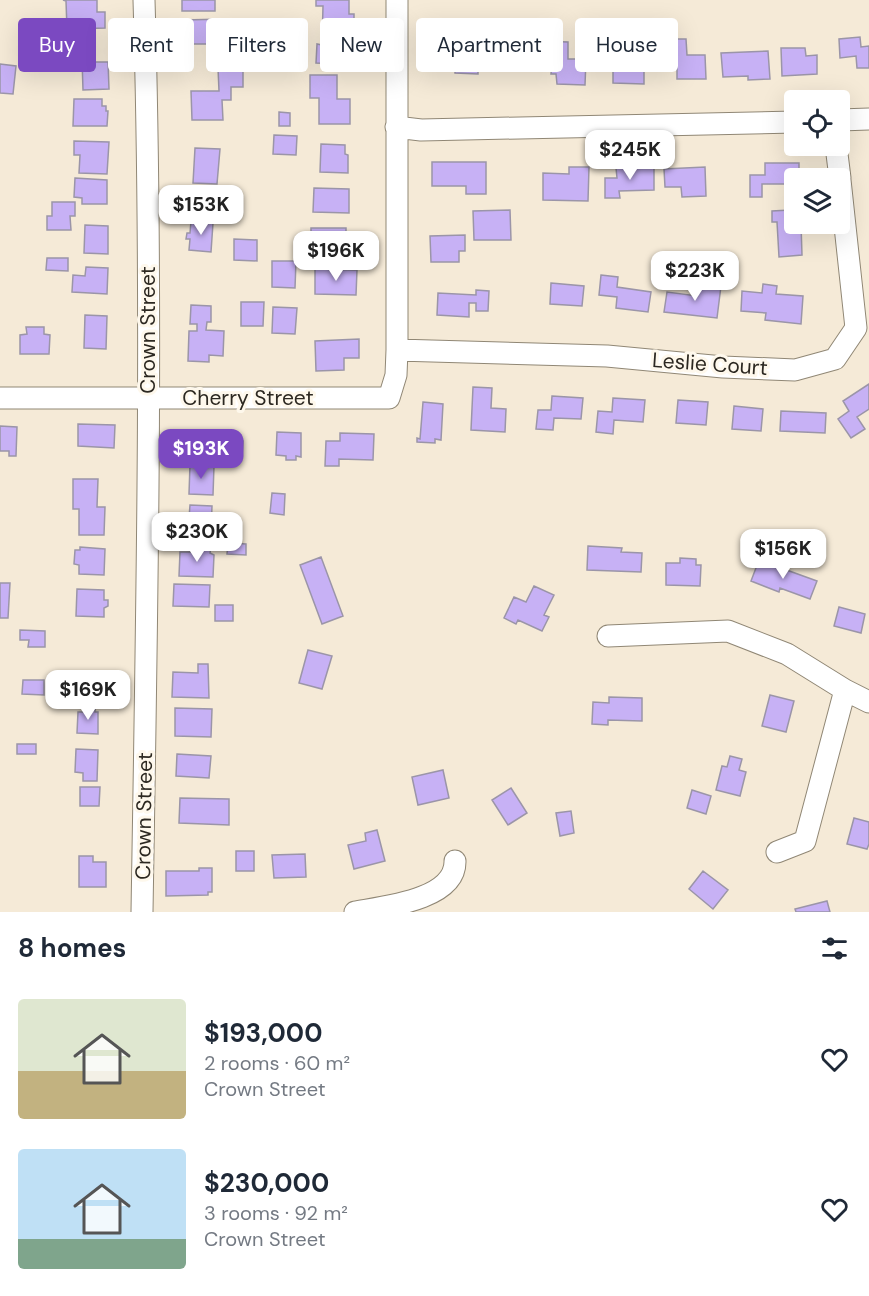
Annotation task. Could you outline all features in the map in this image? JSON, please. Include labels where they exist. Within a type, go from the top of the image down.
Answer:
[{"type":"street","name":"Crown Street","points":[[142,912],[147,653],[148,398],[148,178],[144,0]]},
{"type":"street","points":[[397,350],[398,0]]},
{"type":"street","points":[[850,119],[869,118]]},
{"type":"street","points":[[396,127],[421,130],[784,122]]},
{"type":"street","name":"Leslie Court","points":[[397,350],[607,356],[723,367],[795,370],[835,359],[856,327],[846,234]]},
{"type":"street","name":"Cherry Street","points":[[0,398],[389,398],[396,375],[397,350]]},
{"type":"street","points":[[608,636],[728,630],[787,654],[869,702]]},
{"type":"street","points":[[777,852],[805,841],[845,690]]},
{"type":"street","points":[[355,912],[392,906],[431,894],[443,887],[452,876],[456,868],[455,861]]},
{"type":"building","points":[[63,0],[97,0],[97,12],[105,12],[105,28],[96,28],[96,18],[67,18],[66,1]]},
{"type":"building","points":[[182,0],[215,0],[215,11],[182,11]]},
{"type":"building","points":[[316,0],[349,0],[349,14],[354,14],[354,18],[323,18],[323,6],[316,6]]},
{"type":"building","points":[[206,19],[206,44],[194,44],[194,20]]},
{"type":"building","points":[[860,37],[861,47],[869,46],[869,68],[857,68],[856,56],[840,58],[839,39]]},
{"type":"building","points":[[678,39],[686,39],[687,55],[705,55],[706,79],[677,79]]},
{"type":"building","points":[[563,42],[568,42],[568,59],[575,59],[575,72],[586,72],[585,85],[557,84],[556,74],[551,74],[551,72],[563,72]]},
{"type":"building","points":[[317,44],[320,45],[320,63],[316,63]]},
{"type":"building","points":[[781,48],[805,48],[806,56],[817,55],[817,74],[782,76]]},
{"type":"building","points":[[768,51],[770,79],[748,80],[748,76],[723,77],[721,53]]},
{"type":"building","points":[[96,62],[108,62],[109,89],[83,90],[82,72],[96,72]]},
{"type":"building","points":[[0,64],[16,66],[13,94],[0,93]]},
{"type":"building","points":[[218,72],[243,72],[243,87],[231,87],[231,100],[222,100],[223,120],[192,120],[191,91],[219,91]]},
{"type":"building","points":[[478,72],[478,74],[455,73]]},
{"type":"building","points":[[613,72],[644,72],[644,84],[613,83]]},
{"type":"building","points":[[310,75],[337,75],[337,99],[350,99],[350,124],[319,124],[319,98],[310,98]]},
{"type":"building","points":[[74,99],[102,99],[102,106],[106,106],[106,111],[108,111],[107,126],[73,126]]},
{"type":"building","points":[[279,112],[290,113],[290,126],[279,126]]},
{"type":"building","points":[[274,135],[297,136],[296,155],[273,154]]},
{"type":"building","points":[[74,141],[109,142],[107,174],[79,173],[80,155],[74,155]]},
{"type":"building","points":[[321,144],[345,145],[345,154],[348,155],[348,173],[320,172]]},
{"type":"building","points":[[195,148],[220,149],[217,184],[193,183]]},
{"type":"building","points":[[432,162],[486,162],[486,194],[466,194],[466,186],[432,186]]},
{"type":"building","points":[[765,163],[799,163],[799,168],[784,168],[784,184],[762,184],[762,197],[750,197],[750,175],[765,175]]},
{"type":"building","points":[[569,167],[589,167],[588,201],[543,200],[543,173],[569,174]]},
{"type":"building","points":[[654,167],[654,190],[619,191],[620,198],[605,198],[605,178],[617,178],[616,168]]},
{"type":"building","points":[[705,167],[706,196],[682,197],[681,187],[665,187],[664,169]]},
{"type":"building","points":[[75,178],[107,180],[107,204],[82,204],[82,198],[74,197]]},
{"type":"building","points":[[314,188],[349,189],[349,213],[313,212]]},
{"type":"building","points":[[204,189],[225,190],[224,210],[203,209]]},
{"type":"building","points":[[52,202],[75,202],[75,216],[70,216],[71,230],[47,230],[47,216],[52,216]]},
{"type":"building","points":[[510,210],[511,240],[474,240],[473,211]]},
{"type":"building","points":[[784,210],[784,234],[801,234],[802,255],[779,257],[777,222],[772,222],[772,211]]},
{"type":"building","points":[[191,221],[213,223],[211,252],[189,250],[190,239],[186,239],[187,233],[190,233]]},
{"type":"building","points":[[85,225],[108,226],[108,254],[84,253]]},
{"type":"building","points":[[311,228],[346,228],[346,252],[311,251]]},
{"type":"building","points":[[465,235],[465,251],[459,251],[459,262],[431,262],[430,236]]},
{"type":"building","points":[[234,239],[257,240],[257,261],[234,260]]},
{"type":"building","points":[[47,258],[68,258],[68,271],[46,270]]},
{"type":"building","points":[[272,261],[296,261],[295,288],[272,287]]},
{"type":"building","points":[[86,267],[108,268],[107,294],[72,292],[73,275],[85,276]]},
{"type":"building","points":[[315,269],[357,270],[356,295],[315,294]]},
{"type":"building","points":[[601,275],[618,277],[617,287],[651,292],[648,312],[616,308],[617,297],[599,295]]},
{"type":"building","points":[[551,283],[584,286],[582,306],[550,304]]},
{"type":"building","points":[[698,284],[721,286],[717,318],[664,312],[667,292],[697,296]]},
{"type":"building","points":[[763,284],[777,286],[776,294],[803,296],[801,324],[765,320],[766,313],[741,311],[742,291],[762,293]]},
{"type":"building","points":[[476,290],[489,291],[488,311],[476,311],[476,303],[469,303],[469,317],[437,315],[438,293],[476,295]]},
{"type":"building","points":[[241,302],[264,302],[263,326],[241,326]]},
{"type":"building","points":[[191,305],[211,306],[211,322],[207,322],[206,330],[224,331],[223,356],[209,355],[209,362],[188,361],[189,331],[197,331],[197,324],[190,324]]},
{"type":"building","points":[[273,307],[297,308],[295,334],[272,333]]},
{"type":"building","points":[[85,315],[107,316],[106,349],[84,348]]},
{"type":"building","points":[[26,327],[44,327],[44,334],[50,335],[49,354],[20,354],[20,335],[27,334]]},
{"type":"building","points":[[359,339],[359,358],[344,358],[344,370],[316,371],[315,341]]},
{"type":"building","points":[[869,384],[869,409],[857,417],[865,429],[851,438],[838,419],[849,411],[843,401]]},
{"type":"building","points":[[473,387],[492,388],[491,408],[506,409],[505,432],[471,430]]},
{"type":"building","points":[[552,396],[583,398],[581,419],[554,418],[553,430],[536,429],[538,410],[551,410]]},
{"type":"building","points":[[613,398],[645,400],[643,422],[614,420],[613,434],[596,432],[598,411],[612,412]]},
{"type":"building","points":[[678,400],[708,402],[706,425],[676,423]]},
{"type":"building","points":[[423,402],[443,404],[441,440],[435,439],[435,443],[417,442],[417,438],[420,439]]},
{"type":"building","points":[[734,406],[763,409],[761,431],[732,429]]},
{"type":"building","points":[[781,411],[826,413],[825,433],[780,431]]},
{"type":"building","points":[[78,424],[115,425],[114,448],[78,446]]},
{"type":"building","points":[[0,426],[17,427],[16,456],[9,456],[9,451],[0,451]]},
{"type":"building","points":[[176,430],[210,431],[209,446],[204,446],[204,456],[175,455]]},
{"type":"building","points":[[277,432],[301,433],[301,457],[296,456],[296,460],[286,460],[286,456],[276,455]]},
{"type":"building","points":[[340,433],[374,434],[373,460],[339,459],[339,466],[325,466],[326,441],[340,441]]},
{"type":"building","points":[[224,440],[243,441],[242,456],[224,455]]},
{"type":"building","points":[[190,465],[214,466],[213,495],[189,494]]},
{"type":"building","points":[[73,479],[98,479],[97,507],[105,507],[104,535],[79,535],[79,509],[73,509]]},
{"type":"building","points":[[272,493],[285,494],[284,515],[270,513]]},
{"type":"building","points":[[190,505],[212,506],[211,532],[188,531]]},
{"type":"building","points":[[228,543],[246,544],[246,555],[227,554]]},
{"type":"building","points":[[192,546],[211,547],[210,553],[214,555],[213,577],[179,576],[180,552],[192,552]]},
{"type":"building","points":[[588,546],[622,548],[621,552],[642,553],[641,572],[587,570]]},
{"type":"building","points":[[80,547],[105,549],[104,575],[79,574],[79,565],[74,564],[75,550],[80,550]]},
{"type":"building","points":[[321,557],[343,616],[322,624],[300,565]]},
{"type":"building","points":[[680,558],[696,559],[696,565],[701,565],[700,586],[666,585],[666,563],[680,563]]},
{"type":"building","points":[[759,560],[817,581],[810,599],[780,588],[779,592],[751,581]]},
{"type":"building","points":[[0,583],[10,583],[8,618],[0,618]]},
{"type":"building","points":[[174,584],[210,585],[209,607],[173,606]]},
{"type":"building","points":[[534,586],[554,595],[544,615],[549,617],[542,631],[518,620],[516,624],[504,618],[514,597],[526,602]]},
{"type":"building","points":[[77,589],[104,590],[104,600],[108,600],[108,606],[104,608],[104,617],[76,616]]},
{"type":"building","points":[[215,605],[233,605],[233,621],[215,621]]},
{"type":"building","points":[[839,607],[865,614],[861,633],[834,626]]},
{"type":"building","points":[[20,630],[45,631],[45,647],[28,647],[29,640],[20,640]]},
{"type":"building","points":[[308,650],[332,656],[322,689],[299,683]]},
{"type":"building","points":[[198,664],[208,664],[209,698],[172,697],[173,672],[198,673]]},
{"type":"building","points":[[83,673],[107,673],[106,694],[83,694]]},
{"type":"building","points":[[23,680],[44,680],[44,695],[22,694]]},
{"type":"building","points":[[770,695],[794,701],[786,732],[762,726]]},
{"type":"building","points":[[609,697],[642,698],[642,721],[608,720],[608,725],[592,724],[593,702],[609,703]]},
{"type":"building","points":[[85,707],[95,707],[95,712],[98,712],[98,734],[77,733],[78,712],[85,712]]},
{"type":"building","points":[[175,708],[212,709],[211,737],[175,736]]},
{"type":"building","points":[[17,744],[36,744],[36,754],[17,754]]},
{"type":"building","points":[[76,749],[98,750],[97,781],[83,781],[83,773],[75,772]]},
{"type":"building","points":[[177,754],[211,756],[209,778],[176,776]]},
{"type":"building","points":[[730,756],[742,759],[739,770],[746,772],[740,796],[716,790],[722,766],[727,767]]},
{"type":"building","points":[[443,770],[449,798],[418,805],[412,777]]},
{"type":"building","points":[[80,787],[100,787],[99,806],[80,806]]},
{"type":"building","points":[[511,788],[527,813],[508,825],[492,800]]},
{"type":"building","points":[[692,790],[711,796],[706,814],[687,808]]},
{"type":"building","points":[[180,798],[229,799],[229,825],[179,823]]},
{"type":"building","points":[[571,811],[574,833],[560,836],[556,813]]},
{"type":"building","points":[[854,818],[869,822],[867,849],[847,844]]},
{"type":"building","points":[[377,830],[385,861],[354,869],[348,845],[366,841],[365,833]]},
{"type":"building","points":[[236,851],[254,851],[254,871],[236,871]]},
{"type":"building","points":[[305,854],[306,877],[274,878],[272,855]]},
{"type":"building","points":[[79,856],[93,856],[93,862],[106,862],[106,887],[79,887]]},
{"type":"building","points":[[199,868],[212,868],[212,892],[208,892],[208,895],[166,896],[166,871],[199,871]]},
{"type":"building","points":[[703,871],[728,890],[713,909],[689,889]]},
{"type":"building","points":[[827,901],[830,912],[796,912],[795,909]]}]
